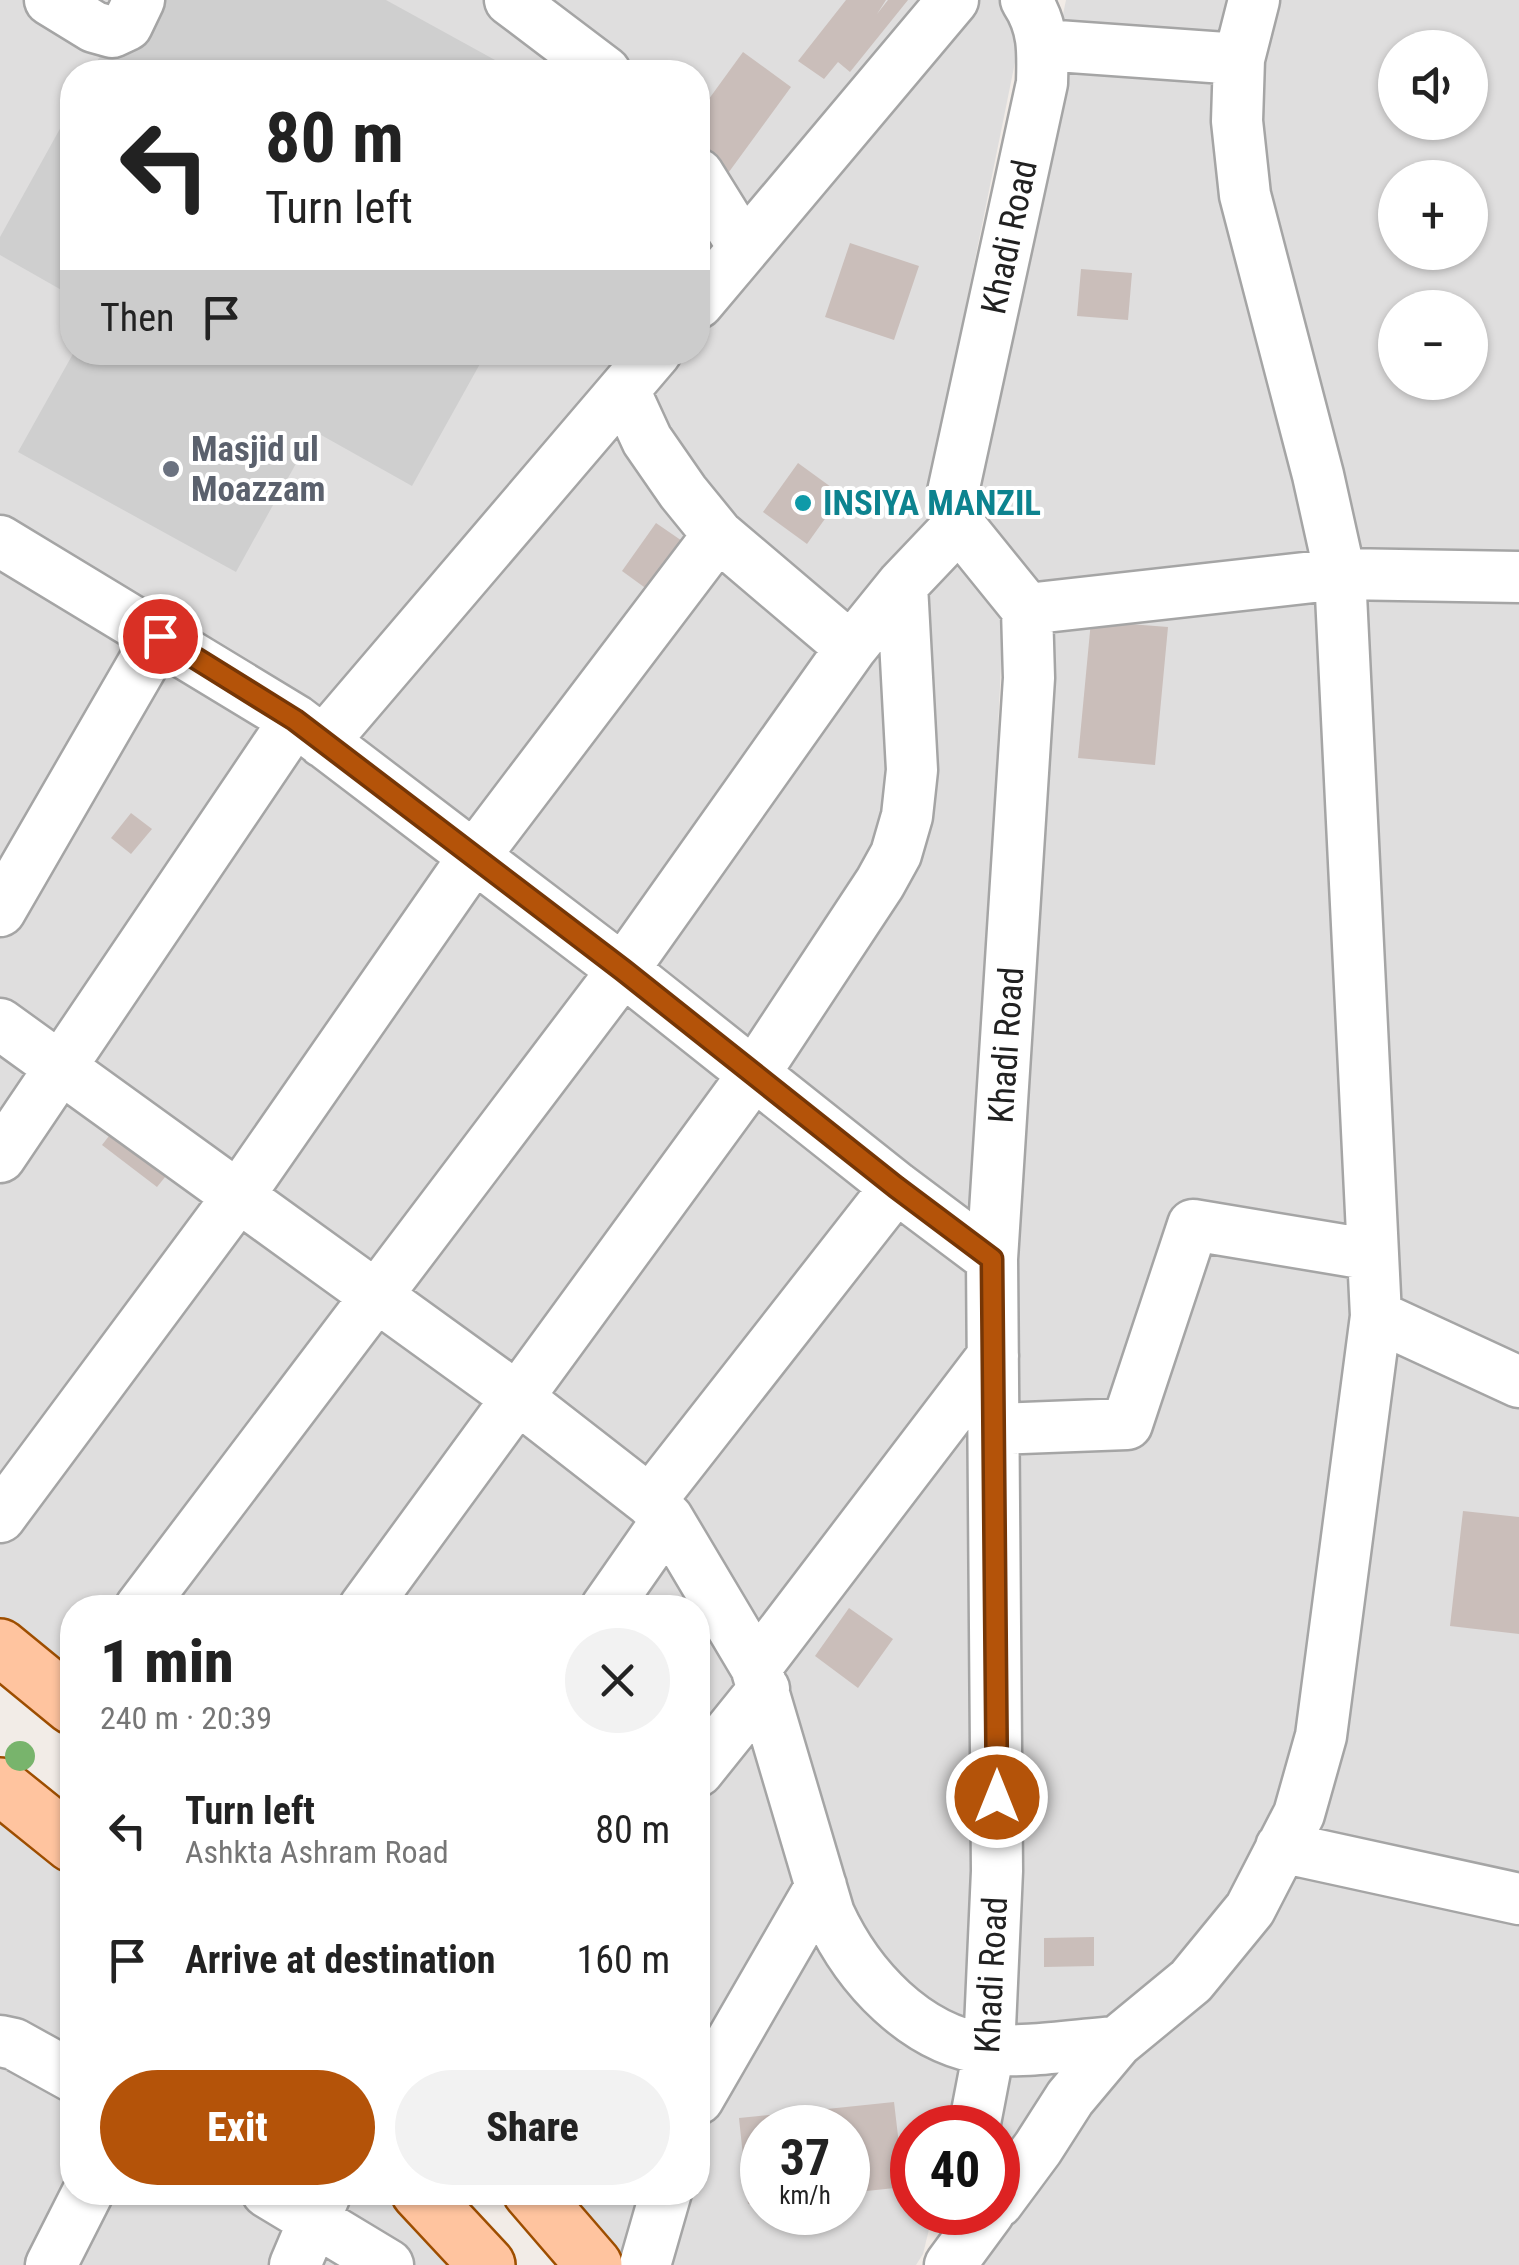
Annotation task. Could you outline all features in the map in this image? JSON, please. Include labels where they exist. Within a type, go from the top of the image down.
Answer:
[{"type":"main road","points":[[0,1647],[60,1693]]},
{"type":"main road","points":[[0,1786],[60,1834]]},
{"type":"main road","points":[[431,2205],[486,2265]]},
{"type":"main road","points":[[543,2205],[594,2265]]},
{"type":"street","points":[[50,0],[94,27],[112,32],[126,25],[139,0]]},
{"type":"street","points":[[510,0],[589,60]]},
{"type":"street","points":[[710,289],[953,0]]},
{"type":"street","points":[[1020,2170],[1070,2098],[1117,2042],[1191,1981],[1250,1909],[1299,1814],[1320,1736],[1376,1316],[1340,574],[1245,195],[1237,120],[1239,59],[1254,0]]},
{"type":"street","points":[[1035,23],[1239,59]]},
{"type":"street","name":"Khadi Road","points":[[959,525],[953,492],[1042,83],[1035,23]]},
{"type":"street","points":[[710,193],[744,248]]},
{"type":"street","points":[[0,1157],[59,1068],[309,731],[645,365]]},
{"type":"street","points":[[624,390],[647,440],[682,492],[718,535],[851,648]]},
{"type":"street","points":[[150,1595],[623,970],[851,648],[902,584],[959,525],[1027,609],[1340,574],[1519,578]]},
{"type":"street","points":[[0,1517],[237,1198],[473,858],[718,535]]},
{"type":"street","points":[[0,541],[309,731],[992,1259]]},
{"type":"street","points":[[374,1595],[754,1074],[880,884],[902,835],[912,770],[902,584]]},
{"type":"street","name":"Khadi Road","points":[[978,2105],[989,2050],[997,1870],[992,1259],[1030,678],[1027,609]]},
{"type":"street","points":[[0,911],[160,636]]},
{"type":"street","points":[[0,1024],[519,1399],[659,1510],[760,1678],[840,1938],[858,1964],[916,2022],[950,2041],[989,2050],[1117,2042]]},
{"type":"street","points":[[613,1595],[659,1510],[896,1187]]},
{"type":"street","points":[[994,1429],[1127,1424],[1193,1225],[1373,1255]]},
{"type":"street","points":[[1376,1316],[1519,1382]]},
{"type":"street","points":[[710,1753],[993,1356]]},
{"type":"street","points":[[1282,1848],[1519,1899]]},
{"type":"street","points":[[710,2076],[821,1886]]},
{"type":"street","points":[[0,2041],[14,2044],[60,2069]]},
{"type":"street","points":[[51,2265],[81,2205]]},
{"type":"street","points":[[285,2205],[312,2226],[388,2265]]},
{"type":"street","points":[[645,2265],[662,2205]]},
{"type":"street","points":[[948,2265],[953,2235]]},
{"type":"street","points":[[948,2265],[971,2235]]},
{"type":"shaded area","points":[[0,0],[1003,0],[1025,13],[924,511],[1003,623],[972,1278],[977,1866],[965,2071],[957,2105],[890,2105],[890,2235],[928,2235],[916,2265],[617,2265],[562,2205],[710,2205],[710,1595],[60,1595],[60,1676],[0,1631]]},
{"type":"shaded area","points":[[132,0],[386,0],[495,60],[98,60]]},
{"type":"shaded area","points":[[1066,0],[1519,0],[1519,2265],[972,2265],[987,2235],[1020,2235],[1020,2105],[1004,2105],[1011,2069],[1005,1264],[1039,676],[964,490]]},
{"type":"shaded area","points":[[60,129],[60,289],[0,255],[0,237]]},
{"type":"shaded area","name":"Masjid ul Moazzam","points":[[67,365],[479,365],[412,486],[314,431],[236,572],[18,452]]},
{"type":"shaded area","points":[[0,1818],[60,1865],[60,2205],[405,2205],[463,2265],[0,2265]]},
{"type":"building","points":[[846,0],[886,0],[877,14],[888,0],[908,0],[850,72],[838,62],[824,79],[798,61]]},
{"type":"building","points":[[743,52],[791,87],[726,176],[710,164],[710,97]]},
{"type":"building","points":[[850,243],[919,266],[894,340],[825,317]]},
{"type":"building","points":[[1081,269],[1132,273],[1128,320],[1077,316]]},
{"type":"building","name":"INSIYA MANZIL","points":[[798,463],[842,495],[807,544],[763,512]]},
{"type":"building","points":[[656,523],[701,554],[666,603],[622,571]]},
{"type":"building","points":[[1091,621],[1168,627],[1155,765],[1078,758]]},
{"type":"building","points":[[131,813],[152,829],[131,854],[111,838]]},
{"type":"building","points":[[119,1123],[174,1166],[157,1187],[102,1145]]},
{"type":"building","points":[[1463,1511],[1519,1517],[1519,1634],[1450,1626]]},
{"type":"building","points":[[849,1608],[893,1639],[858,1688],[815,1656]]},
{"type":"building","points":[[1094,1937],[1094,1966],[1044,1967],[1044,1938]]},
{"type":"building","points":[[894,2102],[890,2105],[890,2188],[870,2191],[870,2105],[865,2105]]},
{"type":"place","name":"Masjid ul Moazzam","points":[[171,469]]},
{"type":"place","name":"INSIYA MANZIL","points":[[803,503]]},
{"type":"route","points":[[160,636],[295,720],[992,1259],[997,1797]]}]
